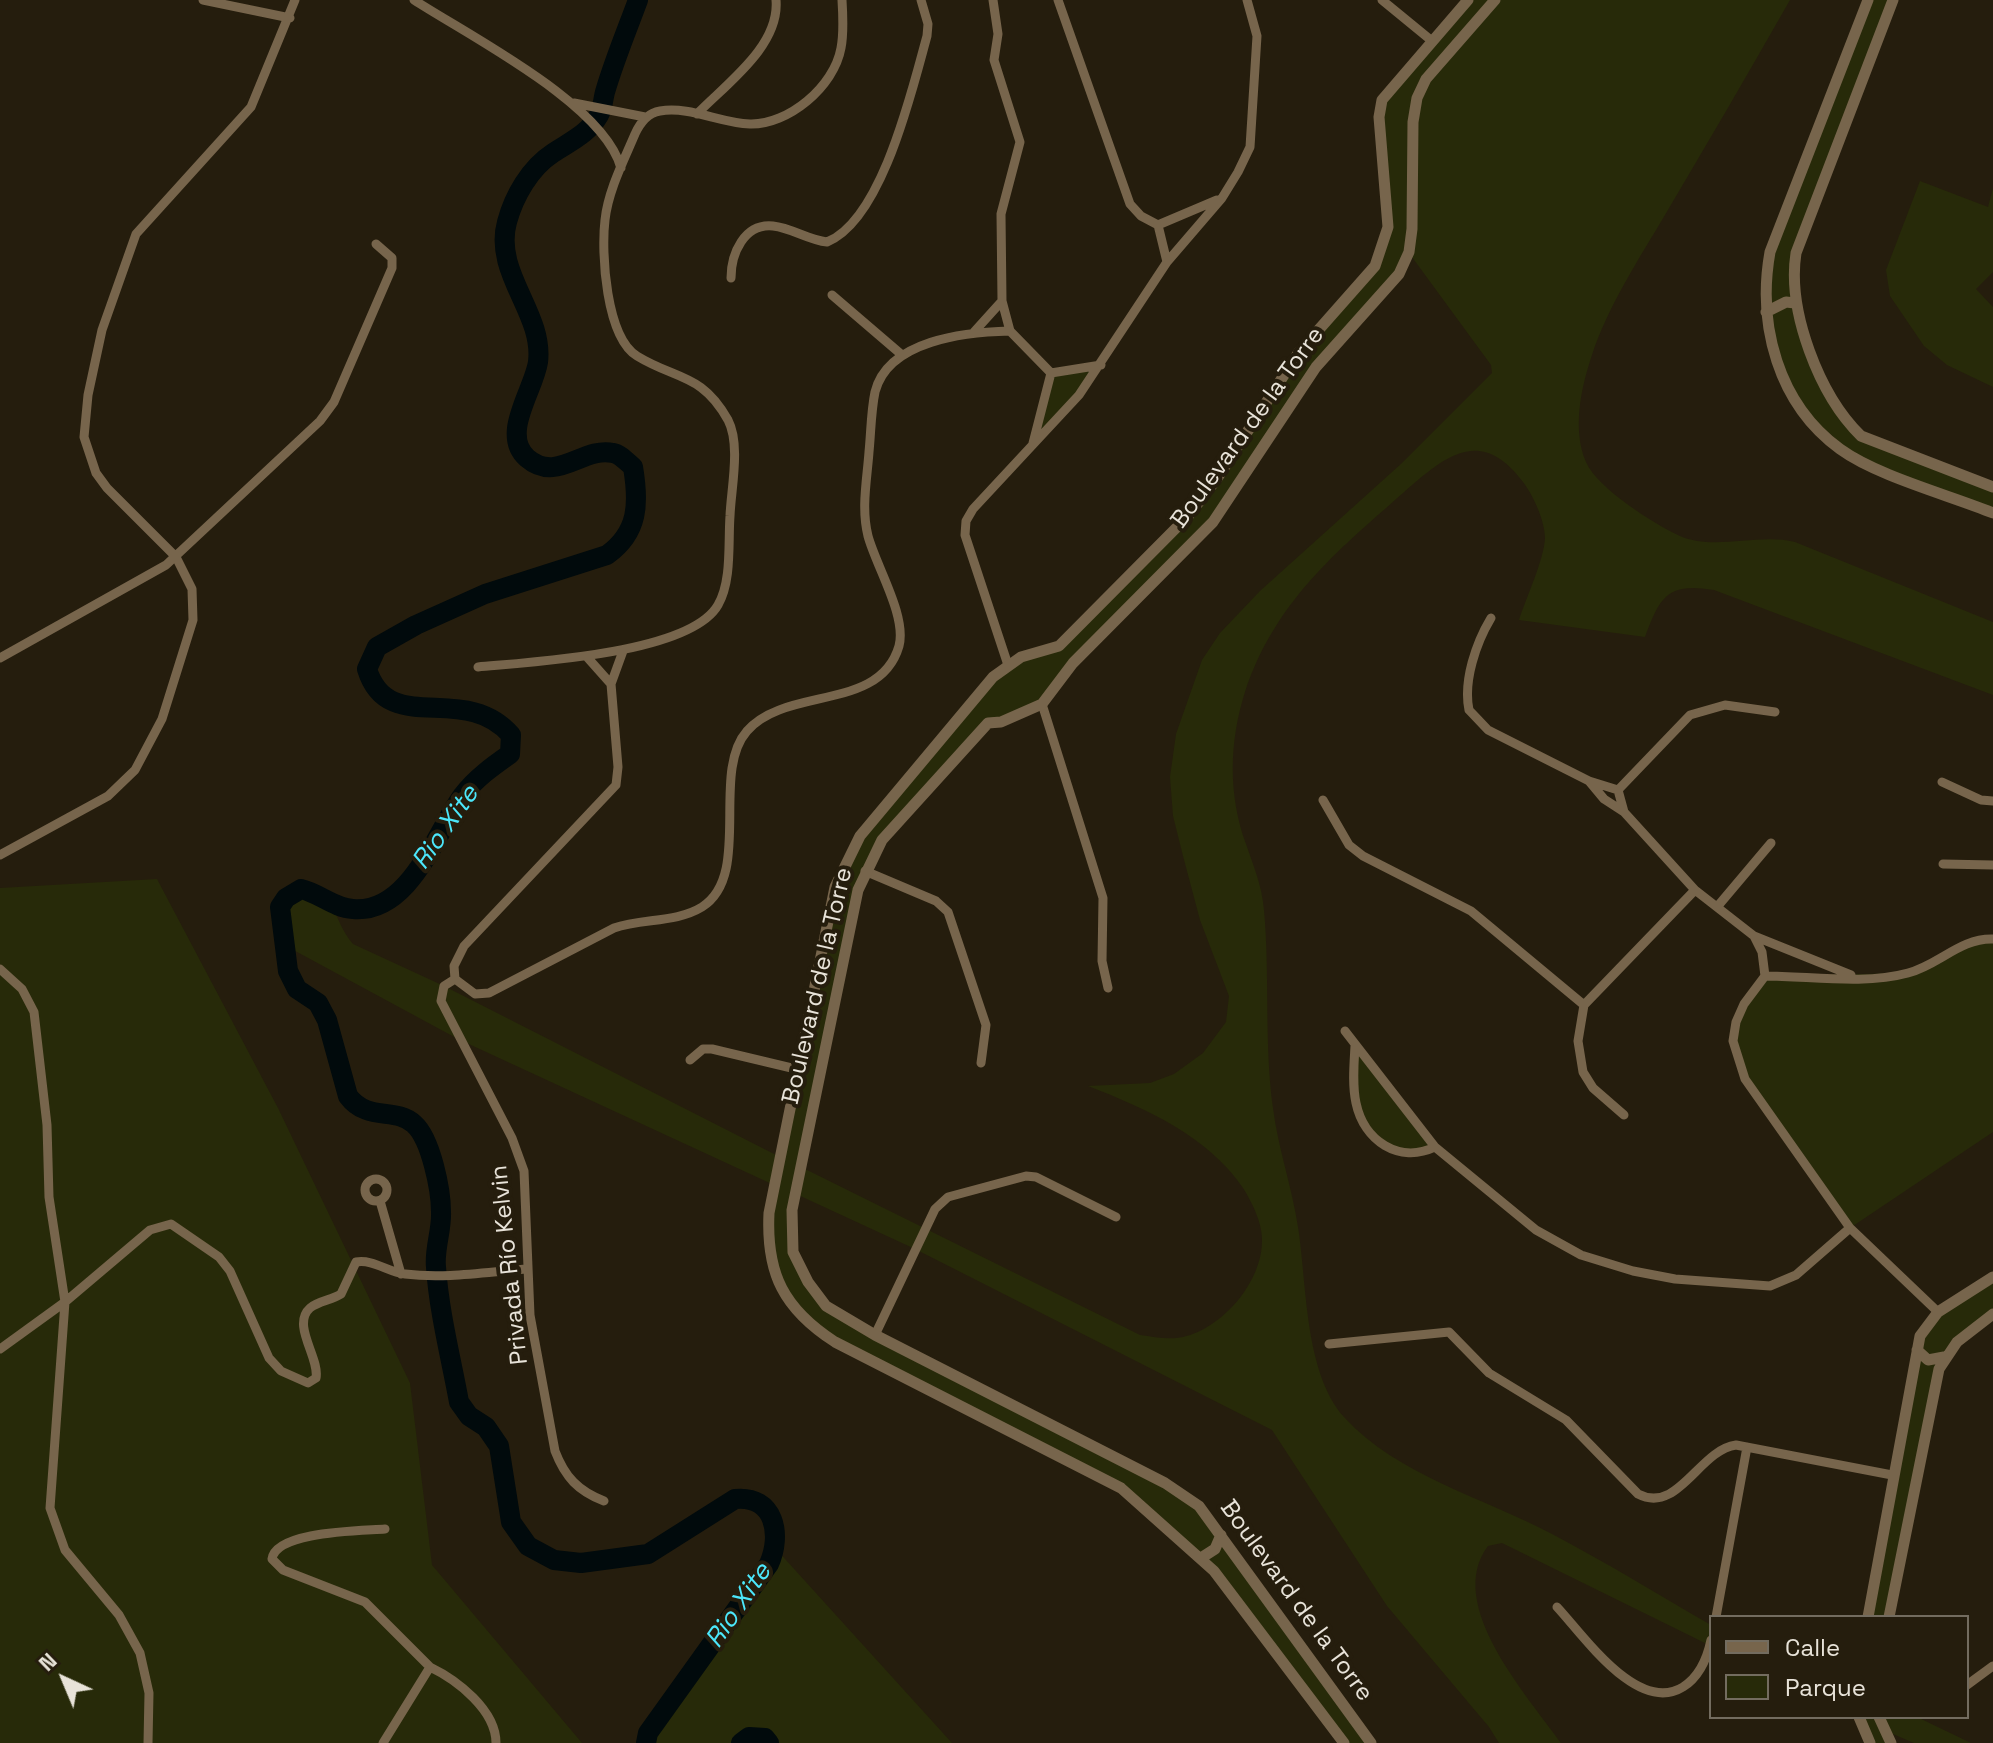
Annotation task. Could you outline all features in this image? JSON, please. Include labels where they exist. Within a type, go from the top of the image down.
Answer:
[{"type":"street","points":[[203,0],[290,18]]},
{"type":"street","points":[[0,855],[91,808],[122,784],[147,753],[162,719],[193,620],[192,589],[176,557],[96,473],[84,437],[88,395],[102,330],[136,234],[251,107],[295,0]]},
{"type":"street","points":[[414,0],[574,103],[601,129],[617,154],[621,169]]},
{"type":"street","points":[[697,114],[770,35],[778,15],[776,0]]},
{"type":"street","points":[[574,103],[645,117],[658,111],[697,114],[750,124],[777,120],[798,108],[832,72],[841,50],[842,0]]},
{"type":"street","points":[[731,278],[731,260],[737,247],[758,228],[771,225],[813,241],[827,242],[853,226],[902,127],[927,36],[928,24],[921,0]]},
{"type":"street","points":[[993,0],[998,34],[994,60],[996,72],[1020,142],[1001,214],[1002,301],[1010,331],[1051,373]]},
{"type":"street","points":[[1058,0],[1130,204],[1141,216],[1158,225],[1167,262]]},
{"type":"street","points":[[1008,665],[965,535],[966,521],[1079,395],[1167,262],[1222,198],[1250,147],[1257,36],[1247,0]]},
{"type":"street","points":[[1382,0],[1432,41]]},
{"type":"street","name":"Boulevard de la Torre","points":[[1341,1742],[1230,1589],[1201,1558],[1121,1488],[835,1342],[797,1312],[781,1289],[771,1264],[768,1237],[774,1185],[800,1070],[835,887],[842,866],[860,836],[1008,665],[1059,646],[1196,506],[1299,352],[1375,266],[1388,227],[1379,117],[1382,100],[1468,0]]},
{"type":"street","name":"Boulevard de la Torre","points":[[1042,704],[1073,663],[1213,522],[1316,367],[1399,274],[1409,252],[1412,229],[1413,122],[1417,98],[1426,79],[1495,0]]},
{"type":"street","points":[[1868,0],[1770,252],[1765,282],[1766,312],[1776,361],[1786,385],[1821,433],[1863,462],[1993,513]]},
{"type":"street","points":[[1893,0],[1796,253],[1792,278],[1795,303],[1815,364],[1849,425],[1876,444],[1993,487]]},
{"type":"street","points":[[478,667],[623,651],[698,625],[718,606],[727,573],[733,447],[731,425],[705,389],[687,376],[634,354],[619,338],[611,313],[604,238],[608,203],[645,117]]},
{"type":"street","points":[[1158,225],[1222,198]]},
{"type":"street","points":[[0,658],[155,572],[176,557],[328,412],[392,268],[392,258],[376,244]]},
{"type":"street","points":[[832,295],[902,355]]},
{"type":"street","points":[[974,332],[1002,301]]},
{"type":"street","points":[[1766,312],[1786,302],[1795,303]]},
{"type":"street","points":[[623,651],[611,684],[618,767],[616,785],[464,946],[454,966],[455,979],[475,994],[489,993],[614,928],[631,922],[681,916],[705,905],[721,886],[725,871],[734,762],[747,731],[774,713],[867,684],[878,678],[894,661],[900,641],[898,621],[869,538],[864,513],[875,390],[885,371],[902,355],[974,332],[1010,331]]},
{"type":"street","points":[[1051,373],[1101,365]]},
{"type":"street","points":[[1033,444],[1051,373]]},
{"type":"street","points":[[1821,433],[1833,434],[1849,425]]},
{"type":"street","points":[[1491,618],[1480,641],[1468,683],[1469,710],[1488,730],[1589,781],[1618,790]]},
{"type":"street","points":[[1059,646],[1069,652],[1073,663]]},
{"type":"street","points":[[587,657],[611,684]]},
{"type":"street","points":[[974,702],[977,715],[988,723],[1011,718],[1042,704],[1103,898],[1102,961],[1108,988]]},
{"type":"street","points":[[1618,790],[1690,715],[1725,705],[1775,712]]},
{"type":"street","name":"Boulevard de la Torre","points":[[988,723],[882,840],[865,871],[801,1167],[791,1231],[793,1252],[808,1282],[826,1306],[875,1335],[1165,1483],[1199,1506],[1371,1743]]},
{"type":"street","points":[[1589,781],[1604,799],[1624,812],[1695,890],[1754,936],[1857,977]]},
{"type":"street","points":[[1942,782],[1981,800],[1993,801]]},
{"type":"street","points":[[1618,790],[1624,812]]},
{"type":"street","points":[[1323,800],[1349,845],[1363,856],[1471,911],[1584,1005]]},
{"type":"street","points":[[1717,907],[1771,843]]},
{"type":"street","points":[[1943,864],[1993,865]]},
{"type":"street","points":[[865,871],[936,901],[948,912],[986,1025],[981,1063]]},
{"type":"street","points":[[1624,1115],[1593,1088],[1583,1072],[1578,1041],[1584,1005],[1695,890]]},
{"type":"street","points":[[1754,936],[1762,952],[1765,976],[1744,1004],[1736,1022],[1733,1041],[1745,1079],[1850,1228],[1938,1312]]},
{"type":"street","points":[[1765,976],[1857,977],[1910,973],[1967,943],[1993,939]]},
{"type":"street","points":[[0,969],[22,989],[34,1012],[47,1125],[49,1197],[65,1302],[50,1508],[65,1550],[119,1615],[140,1653],[149,1693],[148,1743]]},
{"type":"street","name":"Privada Río Kelvin","points":[[455,979],[444,986],[441,1001],[512,1138],[524,1171],[526,1269],[533,1331],[555,1451],[562,1469],[574,1485],[604,1501]]},
{"type":"street","points":[[1345,1031],[1435,1147],[1536,1230],[1581,1255],[1633,1271],[1716,1284],[1770,1286],[1796,1275],[1850,1228]]},
{"type":"street","points":[[1355,1046],[1356,1102],[1368,1130],[1378,1141],[1398,1153],[1423,1152],[1435,1147]]},
{"type":"street","points":[[690,1060],[703,1049],[712,1049],[800,1070]]},
{"type":"street","points":[[875,1335],[935,1209],[948,1197],[1026,1176],[1036,1177],[1116,1217]]},
{"type":"street","points":[[380,1201],[401,1274]]},
{"type":"street","points":[[0,1349],[65,1302],[150,1230],[171,1224],[226,1265],[269,1358],[281,1371],[308,1383],[316,1378],[318,1370],[304,1319],[312,1306],[341,1294],[356,1262],[365,1261],[401,1274],[441,1276],[526,1269]]},
{"type":"street","points":[[1868,1615],[1892,1475],[1917,1350],[1926,1325],[1938,1312],[1993,1277]]},
{"type":"street","points":[[1917,1350],[1928,1360],[1944,1357],[1990,1320]]},
{"type":"street","points":[[1329,1344],[1449,1332],[1489,1373],[1566,1420],[1638,1494],[1650,1500],[1661,1500],[1671,1494],[1726,1446],[1747,1447],[1892,1475]]},
{"type":"street","points":[[1889,1615],[1944,1357]]},
{"type":"street","points":[[1716,1615],[1747,1447]]},
{"type":"street","points":[[1121,1488],[1120,1479],[1131,1467]]},
{"type":"street","points":[[385,1529],[299,1538],[280,1545],[272,1559],[283,1570],[365,1602],[430,1667],[449,1678],[487,1712],[494,1724],[496,1743]]},
{"type":"street","points":[[1201,1558],[1215,1549],[1221,1535]]},
{"type":"street","points":[[1557,1607],[1625,1679],[1650,1692],[1676,1691],[1690,1683],[1701,1669],[1709,1646]]},
{"type":"street","points":[[1969,1684],[1993,1666]]},
{"type":"street","points":[[383,1743],[430,1667]]},
{"type":"street","points":[[1860,1719],[1870,1743]]},
{"type":"street","points":[[1879,1719],[1891,1743]]},
{"type":"green space","points":[[1468,0],[1790,0],[1606,319],[1592,355],[1582,395],[1579,436],[1586,462],[1614,494],[1680,536],[1707,542],[1766,539],[1795,542],[1993,622],[1993,695],[1714,590],[1686,588],[1675,591],[1661,602],[1645,637],[1519,620],[1542,557],[1545,538],[1543,524],[1523,482],[1508,465],[1493,455],[1478,451],[1463,452],[1419,479],[1310,581],[1273,631],[1245,692],[1234,749],[1236,807],[1263,901],[1270,1083],[1275,1123],[1298,1227],[1314,1352],[1331,1398],[1344,1417],[1366,1437],[1416,1471],[1554,1535],[1709,1624],[1709,1645],[1502,1543],[1488,1546],[1477,1569],[1476,1594],[1483,1621],[1511,1675],[1561,1743],[1499,1743],[1387,1606],[1272,1430],[915,1249],[796,1194],[793,1252],[826,1306],[1199,1506],[1371,1743],[1344,1743],[1230,1589],[1121,1488],[835,1342],[812,1323],[784,1290],[777,1274],[772,1237],[774,1185],[458,1039],[286,946],[280,907],[286,898],[301,889],[314,893],[334,910],[353,944],[444,986],[780,1157],[842,866],[1008,665],[1059,646],[1189,515],[1299,352],[1384,247],[1382,100]],"holes":[[[1409,253],[1491,365],[1492,373],[1402,463],[1260,591],[1220,633],[1202,660],[1176,734],[1170,777],[1173,816],[1200,920],[1229,996],[1226,1022],[1203,1053],[1174,1074],[1150,1083],[1088,1086],[1153,1114],[1194,1139],[1212,1153],[1243,1188],[1256,1213],[1262,1239],[1256,1271],[1238,1300],[1226,1313],[1198,1332],[1172,1338],[1140,1335],[801,1167],[865,871],[882,840],[988,723],[1042,704],[1225,505],[1331,349],[1399,274]]]},
{"type":"green space","points":[[1868,0],[1893,0],[1792,278],[1815,364],[1861,436],[1993,487],[1993,513],[1863,462],[1801,409],[1770,338],[1770,252]]},
{"type":"green space","points":[[1920,181],[1988,207],[1993,188],[1993,272],[1976,289],[1993,307],[1993,387],[1947,365],[1924,346],[1890,296],[1886,270]]},
{"type":"green space","points":[[1101,365],[1033,444],[1051,373]]},
{"type":"green space","points":[[157,879],[278,1108],[410,1383],[432,1565],[582,1743],[0,1743],[0,888]]},
{"type":"green space","points":[[1993,939],[1993,1132],[1850,1228],[1737,1061],[1736,1022],[1765,976],[1910,973],[1957,948]]},
{"type":"green space","points":[[1355,1046],[1435,1147],[1423,1152],[1387,1148],[1360,1116]]},
{"type":"green space","points":[[1993,1277],[1993,1314],[1944,1357],[1889,1615],[1868,1615],[1926,1325]]},
{"type":"green space","points":[[776,1549],[952,1743],[769,1743],[765,1738],[749,1737],[741,1743],[646,1743],[648,1733],[681,1691]]},
{"type":"green space","points":[[1860,1719],[1921,1719],[1971,1743],[1914,1743],[1886,1731],[1891,1743],[1870,1743]]},
{"type":"waterway","name":"Rio Xite","points":[[638,0],[612,69],[599,115],[584,132],[545,159],[530,175],[510,212],[505,241],[512,276],[538,344],[538,362],[518,424],[520,448],[527,458],[549,467],[602,452],[621,457],[633,467],[635,480],[636,505],[631,527],[618,546],[607,555],[485,594],[416,625],[377,647],[367,669],[377,689],[392,701],[409,706],[472,712],[492,719],[511,735],[510,754],[468,789],[419,868],[406,885],[390,898],[373,907],[353,909],[301,889],[286,898],[280,907],[288,971],[297,989],[318,1003],[327,1020],[348,1096],[364,1109],[407,1119],[420,1131],[430,1153],[441,1203],[436,1260],[438,1284],[459,1402],[469,1416],[486,1427],[499,1446],[511,1522],[528,1546],[554,1560],[581,1563],[648,1554],[735,1499],[759,1503],[772,1519],[775,1541],[769,1564],[648,1733],[646,1743]]},
{"type":"waterway","name":"Rio Xite","points":[[741,1743],[749,1737],[765,1738],[769,1743]]}]
